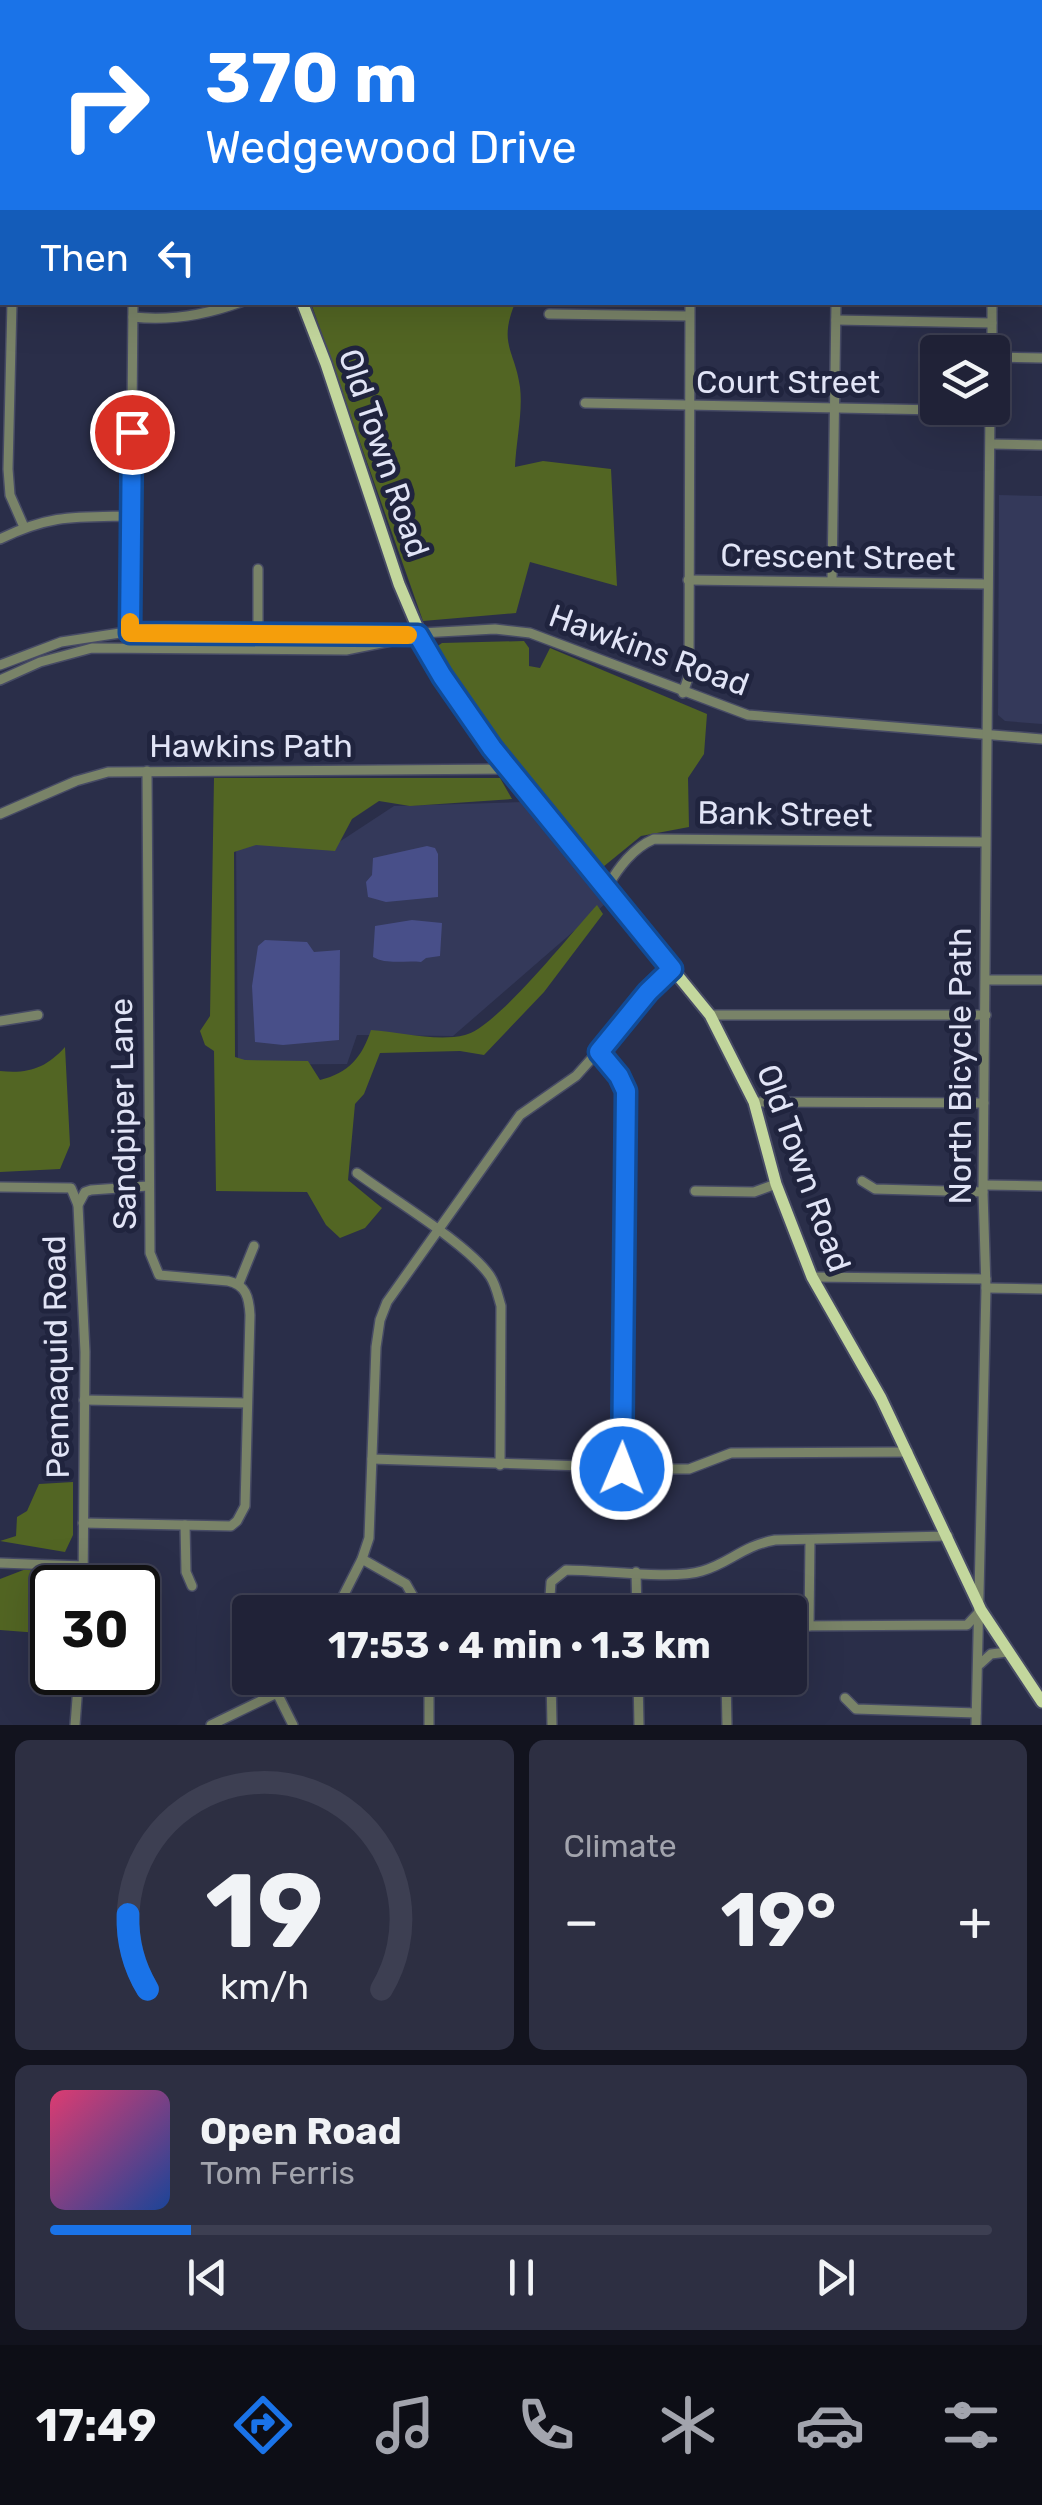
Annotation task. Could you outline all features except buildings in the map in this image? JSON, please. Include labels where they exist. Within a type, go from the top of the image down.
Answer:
[{"type":"main road","name":"Old Town Road","points":[[303,305],[418,635],[442,676],[510,769],[710,1015],[754,1102],[776,1184],[812,1278],[881,1398],[981,1610],[1042,1702]]},
{"type":"street","points":[[12,305],[8,469],[10,495],[24,527]]},
{"type":"street","points":[[130,646],[134,305]]},
{"type":"street","points":[[133,318],[201,315],[232,305]]},
{"type":"street","points":[[684,693],[689,674],[690,305]]},
{"type":"street","points":[[832,580],[836,305]]},
{"type":"street","points":[[992,305],[992,335]]},
{"type":"street","points":[[550,314],[690,316]]},
{"type":"street","points":[[836,320],[992,323]]},
{"type":"street","points":[[1010,356],[1042,358]]},
{"type":"street","name":"Court Street","points":[[585,404],[920,408]]},
{"type":"street","name":"North Bicycle Path","points":[[976,1725],[986,1284],[985,842],[990,425]]},
{"type":"street","points":[[991,444],[1042,445]]},
{"type":"street","points":[[0,538],[61,516],[131,516]]},
{"type":"street","points":[[258,569],[259,649]]},
{"type":"street","name":"Crescent Street","points":[[688,580],[987,584]]},
{"type":"street","name":"Hawkins Road","points":[[418,635],[495,629],[530,633],[748,714],[1042,739]]},
{"type":"street","points":[[0,665],[61,642],[130,633],[418,635]]},
{"type":"street","points":[[0,680],[40,662],[92,648],[346,650],[418,635]]},
{"type":"street","name":"Hawkins Path","points":[[0,814],[76,781],[108,772],[510,769]]},
{"type":"street","name":"Sandpiper Lane","points":[[147,771],[150,1253],[159,1276],[239,1283]]},
{"type":"street","name":"Bank Street","points":[[607,887],[629,856],[641,844],[654,840],[985,842]]},
{"type":"street","points":[[344,1595],[369,1538],[380,1320],[387,1302],[520,1115],[576,1076],[672,969]]},
{"type":"street","points":[[986,980],[1042,980]]},
{"type":"street","points":[[0,1021],[38,1015]]},
{"type":"street","points":[[710,1015],[986,1015]]},
{"type":"street","points":[[599,1052],[626,1091],[622,1469]]},
{"type":"street","points":[[754,1102],[984,1103]]},
{"type":"street","points":[[357,1173],[488,1273],[498,1293],[500,1464]]},
{"type":"street","points":[[862,1180],[874,1189],[1042,1186]]},
{"type":"street","points":[[695,1192],[754,1192],[776,1184]]},
{"type":"street","name":"Pennaquid Road","points":[[83,1565],[84,1400],[78,1206],[85,1192],[91,1190],[148,1186]]},
{"type":"street","points":[[0,1187],[70,1188],[78,1206]]},
{"type":"street","points":[[83,1523],[231,1526],[241,1515],[245,1506],[250,1314],[249,1302],[239,1283],[254,1246]]},
{"type":"street","points":[[812,1278],[1042,1289]]},
{"type":"street","points":[[84,1400],[247,1402]]},
{"type":"street","points":[[372,1459],[689,1469],[731,1453],[908,1452]]},
{"type":"street","points":[[185,1525],[186,1572],[192,1586]]},
{"type":"street","points":[[549,1595],[550,1582],[566,1570],[699,1572],[753,1544],[948,1536]]},
{"type":"street","points":[[810,1540],[810,1626],[967,1625],[981,1610]]},
{"type":"street","points":[[362,1559],[406,1584],[412,1595]]},
{"type":"street","points":[[0,1562],[62,1565]]},
{"type":"street","points":[[961,1566],[981,1564]]},
{"type":"street","points":[[636,1572],[637,1595]]},
{"type":"street","points":[[978,1666],[992,1653],[1006,1652]]},
{"type":"street","points":[[76,1725],[78,1695]]},
{"type":"street","points":[[211,1725],[273,1695]]},
{"type":"street","points":[[278,1695],[294,1725]]},
{"type":"street","points":[[429,1695],[429,1725]]},
{"type":"street","points":[[551,1695],[552,1725]]},
{"type":"street","points":[[639,1695],[640,1725]]},
{"type":"street","points":[[727,1695],[728,1725]]},
{"type":"street","points":[[844,1698],[856,1709],[976,1713]]},
{"type":"shaded area","points":[[999,495],[1042,496],[1042,724],[1005,721],[998,715]]},
{"type":"shaded area","points":[[522,802],[605,904],[453,1036],[357,1035],[347,1064],[238,1065],[236,841],[330,848],[394,806]]},
{"type":"shaded area","points":[[427,846],[435,848],[438,854],[438,897],[386,902],[368,897],[366,882],[372,875],[373,858]]},
{"type":"shaded area","points":[[412,920],[442,923],[440,956],[421,962],[390,962],[373,957],[375,926]]},
{"type":"shaded area","points":[[265,940],[307,942],[314,952],[340,950],[339,1040],[283,1045],[255,1042],[252,986],[258,946]]},
{"type":"green space","points":[[312,305],[514,305],[508,338],[521,397],[515,467],[543,461],[611,469],[617,586],[530,562],[516,613],[423,621]]},
{"type":"green space","points":[[524,641],[529,648],[529,666],[540,668],[550,648],[707,714],[704,754],[688,778],[689,827],[641,836],[603,867],[574,837],[433,649],[442,643]]},
{"type":"green space","points":[[214,778],[500,778],[512,799],[410,806],[379,801],[352,819],[335,851],[256,845],[234,852],[235,1057],[308,1061],[320,1080],[353,1062],[371,1030],[431,1037],[465,1035],[479,1029],[514,998],[597,905],[603,914],[544,992],[484,1055],[460,1051],[380,1053],[364,1094],[355,1104],[348,1180],[382,1208],[365,1228],[340,1238],[326,1225],[307,1192],[216,1191],[214,1051],[205,1045],[200,1031],[210,1016]]},
{"type":"green space","points":[[65,1047],[70,1145],[60,1169],[0,1172],[0,1071],[36,1068]]},
{"type":"green space","points":[[73,1482],[73,1535],[65,1552],[0,1541],[16,1536],[17,1517],[27,1511],[39,1484]]},
{"type":"green space","points":[[30,1570],[30,1632],[0,1630],[0,1579]]},
{"type":"slow traffic","points":[[130,622],[130,633],[408,635]]},
{"type":"route","points":[[132,432],[130,633],[418,635],[492,748],[672,969],[599,1052],[626,1091],[622,1469]]}]
